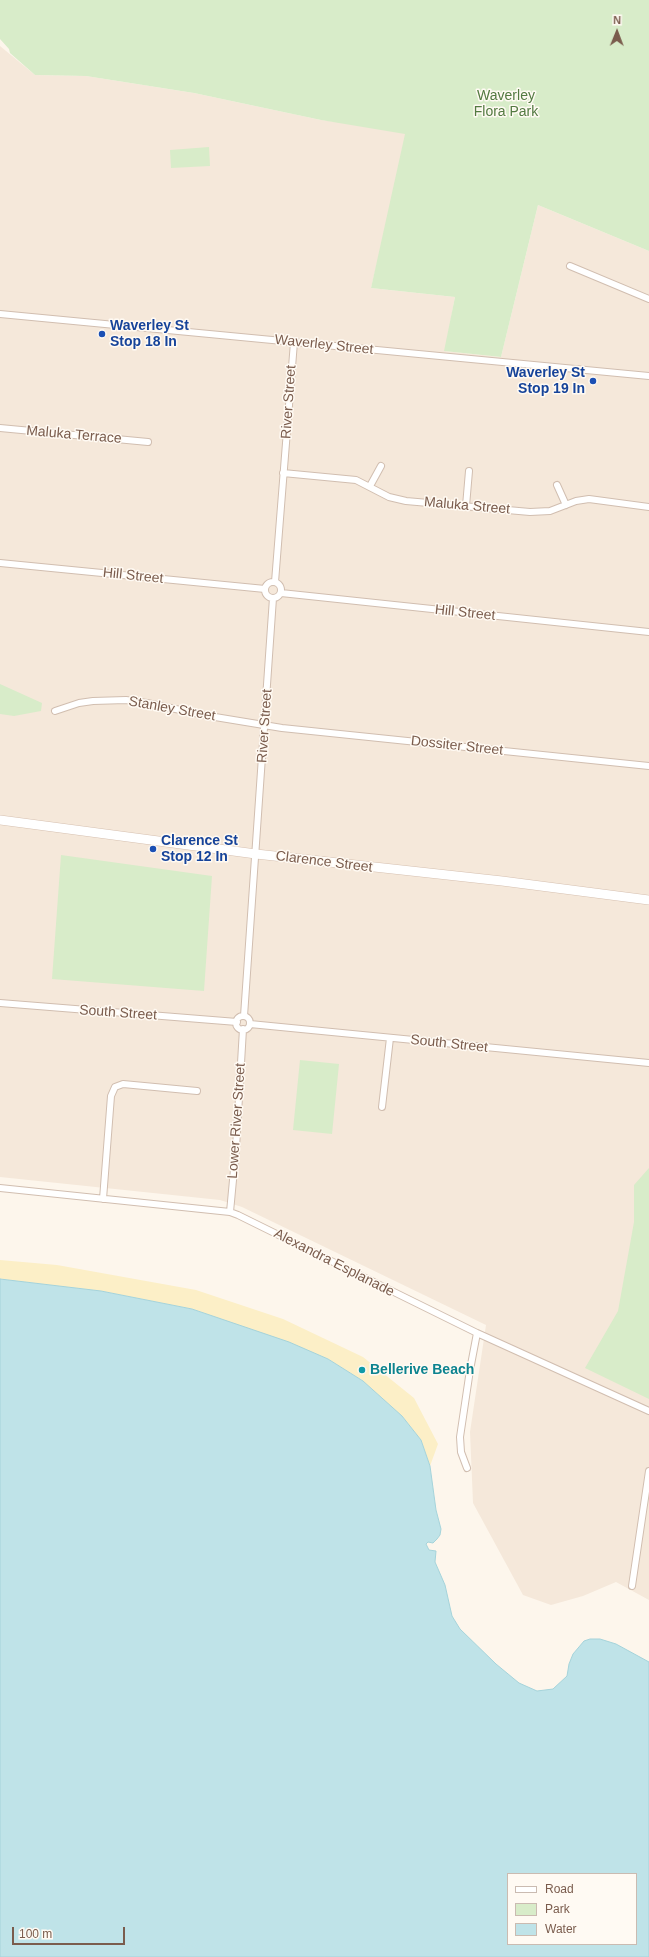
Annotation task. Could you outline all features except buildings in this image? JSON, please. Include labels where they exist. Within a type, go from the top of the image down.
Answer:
[{"type":"main road","name":"Clarence Street","points":[[0,820],[256,854],[526,884],[649,900]]},
{"type":"street","points":[[570,266],[649,300]]},
{"type":"street","name":"Waverley Street","points":[[0,314],[649,376]]},
{"type":"street","name":"River Street","points":[[275,582],[294,342]]},
{"type":"street","name":"Maluka Terrace","points":[[0,428],[148,442]]},
{"type":"street","points":[[370,486],[381,466]]},
{"type":"street","points":[[466,506],[469,471]]},
{"type":"street","name":"Maluka Street","points":[[283,473],[350,478],[396,499],[466,506],[540,512],[583,500],[595,499],[649,506]]},
{"type":"street","points":[[557,486],[566,505]]},
{"type":"street","name":"Hill Street","points":[[0,563],[265,589]]},
{"type":"street","points":[[275,582],[280,586],[281,593],[278,597],[273,598],[266,594],[265,589],[267,584],[275,582]]},
{"type":"street","name":"Hill Street","points":[[281,593],[649,632]]},
{"type":"street","name":"River Street","points":[[256,854],[273,598]]},
{"type":"street","name":"Stanley Street","points":[[55,711],[86,702],[126,700],[265,725]]},
{"type":"street","name":"Dossiter Street","points":[[265,725],[649,766]]},
{"type":"street","points":[[244,1016],[256,854]]},
{"type":"street","name":"South Street","points":[[0,1003],[237,1022]]},
{"type":"street","points":[[244,1016],[249,1019],[250,1024],[243,1029],[239,1028],[237,1022],[239,1018],[244,1016]]},
{"type":"street","name":"South Street","points":[[250,1024],[649,1063]]},
{"type":"street","name":"Lower River Street","points":[[230,1212],[236,1148],[243,1029]]},
{"type":"street","points":[[382,1107],[390,1038]]},
{"type":"street","points":[[103,1199],[111,1096],[115,1087],[123,1084],[197,1090]]},
{"type":"street","name":"Alexandra Esplanade","points":[[0,1188],[230,1212],[477,1333],[649,1411]]},
{"type":"street","points":[[467,1468],[461,1452],[460,1437],[477,1333]]},
{"type":"street","points":[[632,1586],[649,1471]]},
{"type":"shaded area","points":[[0,46],[35,75],[86,76],[194,93],[321,120],[410,131],[371,288],[455,297],[445,351],[501,357],[538,205],[649,251],[649,1600],[616,1582],[583,1596],[551,1605],[523,1595],[473,1503],[470,1432],[486,1325],[242,1207],[220,1200],[0,1177]]},
{"type":"green space","name":"Waverley Flora Park","points":[[0,0],[649,0],[649,251],[538,205],[501,357],[444,351],[455,297],[371,288],[405,134],[321,120],[194,93],[86,76],[35,75],[10,53],[9,49],[0,39]]},
{"type":"green space","points":[[209,147],[210,166],[171,168],[170,150]]},
{"type":"green space","points":[[0,684],[42,703],[41,711],[14,716],[0,714]]},
{"type":"green space","points":[[61,855],[212,876],[204,991],[52,979]]},
{"type":"green space","points":[[300,1060],[339,1064],[332,1134],[293,1130]]},
{"type":"green space","points":[[649,1168],[649,1399],[585,1368],[618,1311],[634,1222],[634,1185]]},
{"type":"sand","name":"Bellerive Beach","points":[[0,1260],[57,1265],[196,1290],[283,1319],[363,1357],[414,1398],[438,1444],[430,1466],[421,1440],[402,1416],[363,1381],[328,1359],[192,1309],[101,1291],[0,1279]]},
{"type":"water","points":[[0,1279],[101,1291],[192,1309],[289,1342],[328,1359],[363,1381],[402,1416],[421,1440],[430,1466],[436,1510],[441,1529],[440,1535],[433,1543],[428,1542],[426,1544],[429,1550],[436,1551],[435,1562],[445,1585],[452,1616],[460,1629],[496,1664],[519,1683],[537,1691],[553,1689],[567,1676],[569,1664],[573,1654],[584,1641],[590,1639],[600,1639],[616,1644],[649,1662],[649,1957],[0,1957]]},
{"type":"place","name":"Waverley St Stop 18 In","points":[[102,334]]},
{"type":"place","name":"Waverley St Stop 19 In","points":[[593,381]]},
{"type":"place","name":"Clarence St Stop 12 In","points":[[153,849]]},
{"type":"place","name":"Bellerive Beach","points":[[362,1370]]}]
